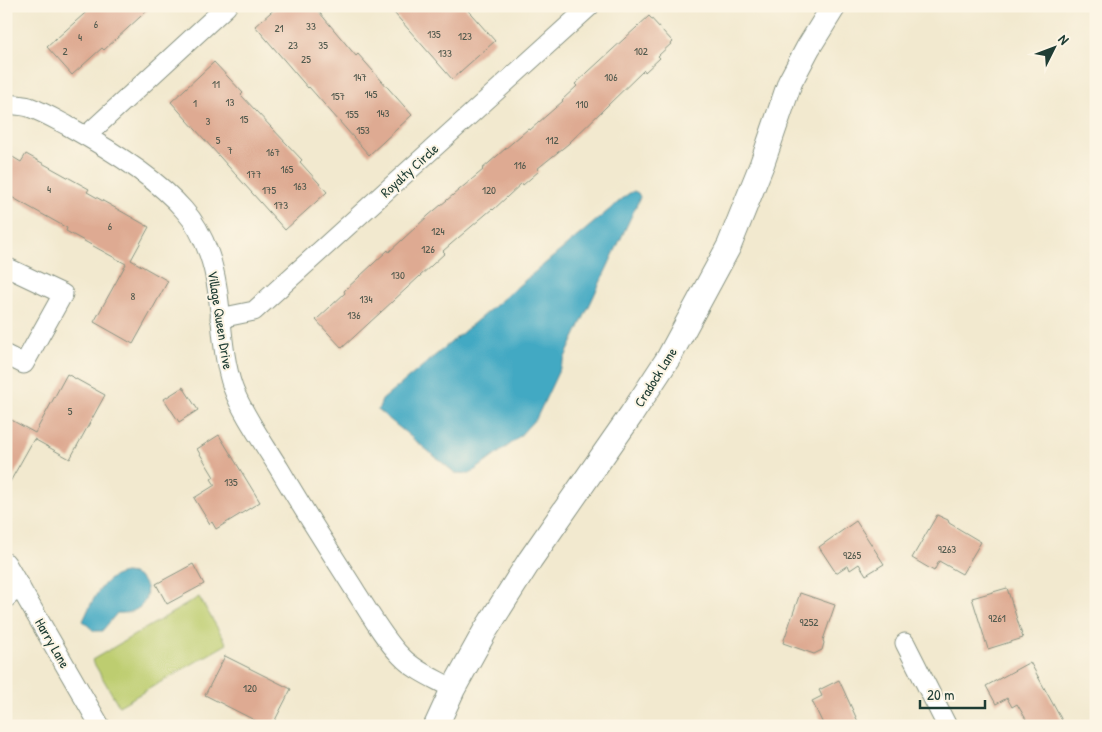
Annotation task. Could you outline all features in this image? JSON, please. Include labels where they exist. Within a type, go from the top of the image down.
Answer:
[{"type":"street","points":[[86,136],[227,6]]},
{"type":"street","name":"Royalty Circle","points":[[220,318],[254,311],[590,6]]},
{"type":"street","name":"Cradock Lane","points":[[436,726],[485,631],[530,560],[631,416],[669,357],[729,246],[762,164],[790,82],[834,6]]},
{"type":"street","name":"Village Queen Drive","points":[[6,104],[28,106],[86,136],[143,174],[169,194],[186,211],[209,254],[215,278],[223,346],[234,390],[246,412],[311,522],[400,656],[417,669],[454,689]]},
{"type":"street","points":[[6,266],[63,294],[24,364],[6,355]]},
{"type":"street","name":"Harry Lane","points":[[6,564],[13,592],[98,725]]},
{"type":"street","points":[[905,643],[946,726]]},
{"type":"green space","points":[[199,597],[227,644],[119,706],[92,660]]},
{"type":"water","points":[[634,191],[640,197],[638,202],[537,417],[516,440],[470,474],[455,473],[378,410],[382,400],[628,194]]},
{"type":"water","points":[[125,573],[135,575],[142,580],[146,587],[144,602],[138,608],[129,612],[117,613],[102,631],[94,631],[83,621],[92,603],[108,581]]},
{"type":"building","points":[[93,6],[152,6],[104,50],[102,48],[72,75],[47,47]]},
{"type":"building","points":[[278,6],[314,6],[356,56],[358,54],[412,115],[369,155],[255,26]]},
{"type":"building","points":[[388,6],[464,6],[495,41],[452,79]]},
{"type":"building","points":[[649,16],[673,42],[658,56],[660,58],[645,72],[644,70],[568,144],[537,169],[539,171],[523,185],[522,183],[493,210],[443,251],[445,253],[342,348],[316,320],[388,250],[389,252],[528,129],[530,130],[563,101],[577,86],[575,84]]},
{"type":"building","points":[[214,62],[243,93],[241,95],[302,160],[300,162],[327,192],[285,230],[171,102]]},
{"type":"building","points":[[6,153],[21,162],[26,154],[89,189],[87,192],[149,227],[131,260],[168,281],[133,344],[94,322],[126,264],[66,231],[67,228],[6,194]]},
{"type":"building","points":[[67,374],[105,395],[70,459],[34,439],[6,489],[6,417],[35,433]]},
{"type":"building","points":[[183,387],[198,410],[179,422],[164,399]]},
{"type":"building","points":[[219,435],[260,502],[216,529],[212,522],[210,524],[194,498],[215,485],[211,479],[214,477],[197,449]]},
{"type":"building","points":[[937,515],[981,542],[962,574],[939,561],[934,571],[912,558]]},
{"type":"building","points":[[856,521],[884,564],[866,575],[859,564],[850,570],[848,565],[836,573],[819,547]]},
{"type":"building","points":[[193,564],[204,584],[167,604],[156,584]]},
{"type":"building","points":[[1007,588],[1023,638],[988,649],[972,598]]},
{"type":"building","points":[[800,593],[835,605],[823,640],[822,650],[814,654],[783,643]]},
{"type":"building","points":[[225,656],[291,689],[272,726],[266,726],[205,695]]},
{"type":"building","points":[[1030,662],[1065,726],[1030,726],[1017,704],[1012,707],[1007,698],[996,704],[986,686]]},
{"type":"building","points":[[839,680],[860,726],[824,726],[812,701],[822,696],[819,690]]}]
